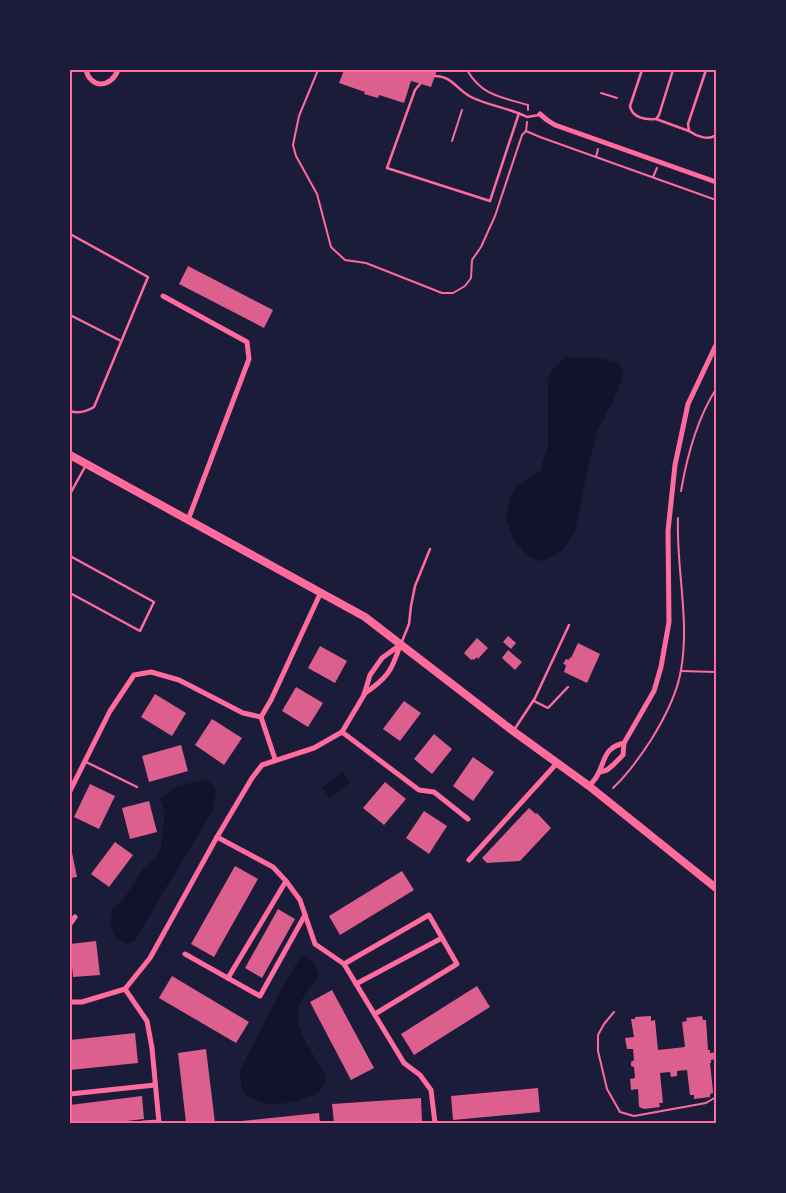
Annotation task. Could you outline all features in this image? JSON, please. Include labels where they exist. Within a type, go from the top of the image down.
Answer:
[{"type":"main road","points":[[70,455],[365,617],[513,732],[558,762],[716,888]]},
{"type":"street","points":[[86,70],[87,75],[92,81],[103,84],[112,80],[118,70]]},
{"type":"street","points":[[540,114],[556,124],[716,182]]},
{"type":"street","points":[[163,296],[246,342],[249,359],[188,520]]},
{"type":"street","points":[[600,772],[607,770],[623,755],[624,743],[654,691],[661,666],[669,622],[668,531],[675,465],[688,404],[716,345]]},
{"type":"street","points":[[275,760],[261,717],[271,700],[321,592]]},
{"type":"street","points":[[364,695],[383,681],[394,664],[400,645]]},
{"type":"street","points":[[70,1002],[82,1002],[125,989],[150,958],[217,837],[252,778],[262,765],[314,748],[342,732],[364,695],[370,675],[382,658],[400,645]]},
{"type":"street","points":[[70,791],[110,711],[134,675],[151,672],[179,680],[243,713],[261,717]]},
{"type":"street","points":[[342,732],[418,790],[434,792],[468,819]]},
{"type":"street","points":[[589,786],[600,772],[604,757],[613,746],[624,743]]},
{"type":"street","points":[[469,860],[558,762]]},
{"type":"street","points":[[217,837],[273,867],[286,881],[300,900],[315,944],[344,964],[404,1063],[420,1075],[431,1090],[435,1123]]},
{"type":"street","points":[[228,978],[286,881]]},
{"type":"street","points":[[185,954],[260,996],[305,915]]},
{"type":"street","points":[[344,964],[429,915],[456,964],[374,1014]]},
{"type":"street","points":[[70,924],[74,916]]},
{"type":"street","points":[[356,984],[442,938]]},
{"type":"street","points":[[125,989],[147,1021],[159,1122],[143,1123]]},
{"type":"street","points":[[70,1094],[155,1086]]},
{"type":"lane","points":[[642,70],[630,106],[631,112],[634,115],[689,130],[693,134],[708,138],[713,138],[716,135]]},
{"type":"lane","points":[[656,120],[673,70]]},
{"type":"lane","points":[[689,130],[688,124],[706,70]]},
{"type":"lane","points":[[435,76],[448,78],[470,97],[527,117],[540,114]]},
{"type":"lane","points":[[420,84],[413,95],[387,168],[490,201],[519,113]]},
{"type":"lane","points":[[70,234],[148,277],[94,407],[79,413],[70,410]]},
{"type":"lane","points":[[70,314],[121,341]]},
{"type":"lane","points":[[70,494],[86,464]]},
{"type":"lane","points":[[400,645],[409,624],[410,606],[415,586],[430,549]]},
{"type":"lane","points":[[70,556],[154,602],[140,631],[70,593]]},
{"type":"lane","points":[[513,732],[534,700],[569,625]]},
{"type":"lane","points":[[534,700],[548,708],[568,687]]},
{"type":"lane","points":[[85,761],[138,787]]},
{"type":"path","points":[[318,70],[299,116],[293,145],[296,156],[317,194],[331,247],[345,260],[366,263],[442,293],[453,293],[465,286],[471,278],[472,260],[481,247],[495,216],[522,135],[526,131],[526,124]]},
{"type":"path","points":[[467,70],[476,83],[484,90],[528,106],[528,110]]},
{"type":"path","points":[[601,93],[617,98]]},
{"type":"path","points":[[452,141],[462,110]]},
{"type":"path","points":[[526,131],[716,200]]},
{"type":"path","points":[[596,157],[598,149]]},
{"type":"path","points":[[653,177],[657,168]]},
{"type":"path","points":[[681,671],[716,672]]},
{"type":"path","points":[[614,1012],[598,1035],[598,1051],[606,1089],[620,1112],[634,1116],[706,1103],[716,1097]]},
{"type":"shaded area","points":[[566,357],[599,358],[617,362],[624,372],[618,391],[598,430],[589,463],[575,533],[562,550],[549,559],[538,561],[524,553],[513,538],[506,519],[509,500],[515,487],[540,471],[548,445],[548,381],[552,370]]},
{"type":"shaded area","points":[[342,771],[350,782],[330,798],[322,788]]},
{"type":"shaded area","points":[[204,779],[213,784],[216,793],[212,812],[135,941],[126,944],[115,938],[110,923],[113,909],[123,900],[143,869],[155,858],[161,848],[165,814],[160,798],[176,787]]},
{"type":"shaded area","points":[[305,956],[314,963],[319,977],[300,1004],[299,1027],[326,1077],[322,1088],[312,1096],[288,1103],[265,1103],[250,1097],[242,1091],[240,1070],[287,979],[300,958]]},
{"type":"building","points":[[344,70],[437,70],[431,87],[411,81],[404,103],[379,95],[378,98],[364,94],[365,92],[339,83]]},
{"type":"building","points":[[188,266],[273,310],[264,328],[179,284]]},
{"type":"building","points":[[508,636],[516,643],[511,649],[503,642]]},
{"type":"building","points":[[477,638],[488,648],[478,659],[477,657],[471,660],[464,653]]},
{"type":"building","points":[[578,643],[600,654],[587,683],[564,672],[566,665],[563,664],[566,659],[569,660],[571,658]]},
{"type":"building","points":[[320,646],[347,661],[335,683],[308,668]]},
{"type":"building","points":[[508,650],[522,662],[515,670],[502,658]]},
{"type":"building","points":[[296,687],[323,703],[308,727],[282,711]]},
{"type":"building","points":[[155,694],[186,713],[172,736],[141,717]]},
{"type":"building","points":[[404,701],[421,713],[400,741],[383,729]]},
{"type":"building","points":[[212,719],[242,738],[224,765],[195,745]]},
{"type":"building","points":[[434,734],[452,749],[432,774],[414,759]]},
{"type":"building","points":[[181,745],[188,771],[149,782],[142,756]]},
{"type":"building","points":[[473,757],[494,772],[473,801],[453,786]]},
{"type":"building","points":[[385,782],[406,799],[384,825],[363,808]]},
{"type":"building","points":[[90,784],[115,796],[99,829],[74,817]]},
{"type":"building","points":[[149,801],[157,832],[130,839],[122,808]]},
{"type":"building","points":[[529,808],[537,813],[551,828],[520,861],[487,863],[482,858]]},
{"type":"building","points":[[424,811],[447,826],[429,854],[406,838]]},
{"type":"building","points":[[115,842],[133,855],[109,887],[91,874]]},
{"type":"building","points":[[70,843],[77,877],[70,878]]},
{"type":"building","points":[[235,866],[258,879],[214,957],[191,944]]},
{"type":"building","points":[[402,871],[414,890],[340,935],[329,916]]},
{"type":"building","points":[[278,909],[295,919],[262,978],[245,968]]},
{"type":"building","points":[[96,941],[100,975],[73,977],[70,944]]},
{"type":"building","points":[[172,976],[249,1022],[236,1043],[159,998]]},
{"type":"building","points":[[477,986],[490,1007],[414,1055],[401,1034]]},
{"type":"building","points":[[332,990],[374,1068],[351,1080],[310,1002]]},
{"type":"building","points":[[651,1016],[651,1021],[655,1020],[658,1050],[685,1047],[682,1022],[687,1021],[686,1018],[702,1016],[703,1020],[706,1020],[708,1050],[710,1050],[710,1053],[716,1052],[716,1059],[711,1060],[710,1063],[713,1093],[710,1094],[710,1097],[694,1099],[694,1095],[690,1095],[687,1070],[677,1071],[677,1076],[671,1077],[670,1072],[660,1073],[663,1103],[659,1103],[660,1107],[644,1109],[639,1107],[638,1089],[631,1090],[630,1079],[635,1078],[634,1067],[631,1066],[631,1062],[634,1060],[633,1049],[627,1049],[625,1038],[634,1037],[631,1019]]},
{"type":"building","points":[[135,1033],[138,1063],[70,1070],[70,1040]]},
{"type":"building","points":[[206,1049],[215,1123],[186,1123],[178,1053]]},
{"type":"building","points":[[538,1088],[540,1112],[453,1120],[451,1096]]},
{"type":"building","points":[[142,1096],[144,1119],[109,1123],[70,1123],[70,1105]]},
{"type":"building","points":[[421,1098],[422,1123],[334,1123],[332,1104]]},
{"type":"building","points":[[319,1113],[320,1123],[233,1123],[233,1122]]}]
